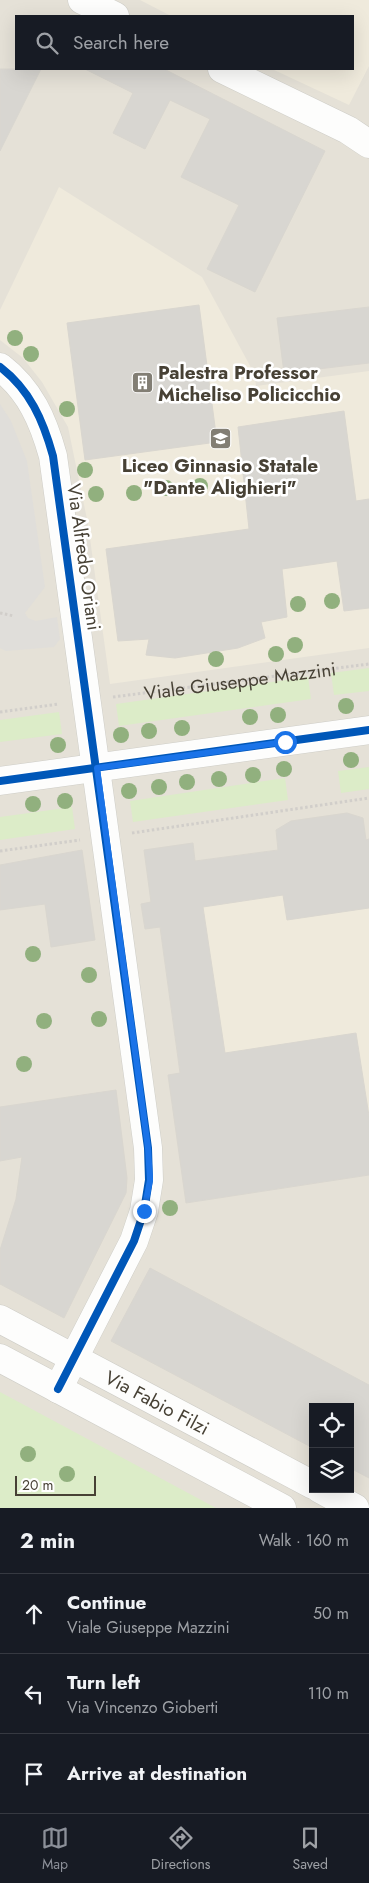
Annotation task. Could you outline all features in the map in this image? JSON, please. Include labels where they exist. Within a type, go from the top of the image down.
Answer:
[{"type":"street","points":[[82,0],[113,15]]},
{"type":"street","points":[[224,70],[348,130],[369,144]]},
{"type":"street","name":"Via Alfredo Oriani","points":[[0,367],[28,395],[44,424],[53,456],[148,1148],[150,1180],[144,1211],[134,1241],[58,1389]]},
{"type":"street","points":[[0,781],[369,730]]},
{"type":"street","name":"Via Fabio Filzi","points":[[0,1319],[309,1483]]},
{"type":"street","name":"Via Fabio Filzi","points":[[0,1358],[282,1508]]},
{"type":"street","points":[[327,1493],[355,1508]]},
{"type":"path","points":[[0,613],[14,616]]},
{"type":"path","points":[[0,712],[65,704]]},
{"type":"path","points":[[129,833],[369,798]]},
{"type":"path","points":[[0,851],[83,839]]},
{"type":"shaded area","points":[[0,0],[369,0],[369,1508],[0,1508]]},
{"type":"shaded area","points":[[140,0],[369,0],[369,66],[349,105],[274,70],[354,70],[354,15],[169,15]]},
{"type":"shaded area","name":"Liceo Ginnasio Statale \"Dante Alighieri\"","points":[[59,187],[202,277],[255,375],[256,386],[369,371],[369,648],[110,684],[88,524],[68,427],[42,382],[23,358],[0,340],[0,310]]},
{"type":"shaded area","points":[[0,404],[11,421],[27,461],[45,587],[25,613],[28,618],[36,621],[57,617],[60,639],[54,647],[6,651],[0,648]]},
{"type":"shaded area","points":[[347,813],[363,818],[366,840],[369,839],[369,1175],[186,1203],[168,1075],[180,1074],[160,927],[145,929],[141,904],[151,902],[144,850],[193,843],[195,861],[278,850],[276,830],[291,821]]},
{"type":"green space","points":[[369,668],[369,691],[334,695],[331,673]]},
{"type":"green space","points":[[308,677],[311,699],[119,726],[116,704]]},
{"type":"green space","points":[[59,712],[62,734],[0,742],[0,720]]},
{"type":"green space","points":[[369,767],[369,789],[341,793],[338,771]]},
{"type":"green space","points":[[285,778],[288,800],[133,822],[130,801]]},
{"type":"green space","points":[[72,807],[75,829],[0,840],[0,817]]},
{"type":"green space","points":[[0,1392],[216,1508],[0,1508]]},
{"type":"building","points":[[0,69],[40,70],[0,151]]},
{"type":"building","points":[[87,70],[166,70],[325,151],[255,292],[207,269],[239,205],[181,177],[210,119],[170,100],[145,149],[113,133],[133,93]]},
{"type":"building","name":"Palestra Professor Micheliso Policicchio","points":[[199,305],[217,442],[85,460],[67,323]]},
{"type":"building","points":[[369,307],[369,363],[284,373],[277,318]]},
{"type":"building","points":[[344,411],[356,501],[369,499],[369,608],[344,611],[337,561],[282,569],[287,617],[261,622],[265,638],[238,648],[175,658],[146,655],[149,639],[118,641],[106,549],[249,529],[238,427]]},
{"type":"building","points":[[347,813],[363,818],[366,840],[369,839],[369,908],[287,920],[283,895],[203,907],[225,1053],[356,1033],[369,1116],[369,1175],[186,1203],[168,1075],[180,1073],[160,927],[145,929],[141,904],[151,902],[144,850],[193,843],[195,861],[278,850],[276,830],[291,821]]},
{"type":"building","points":[[82,850],[95,940],[51,947],[45,904],[0,910],[0,865]]},
{"type":"building","points":[[116,1090],[127,1178],[126,1193],[64,1318],[0,1284],[0,1250],[16,1199],[22,1157],[0,1161],[0,1107]]},
{"type":"building","points":[[150,1268],[369,1385],[369,1478],[354,1470],[354,1403],[309,1403],[309,1446],[111,1341]]},
{"type":"cycle path","points":[[0,367],[20,386],[34,407],[45,430],[53,456],[148,1148],[149,1180],[144,1211],[134,1241],[58,1389]]},
{"type":"cycle path","points":[[0,781],[369,730]]},
{"type":"place","name":"Palestra Professor Micheliso Policicchio","points":[[142,383]]},
{"type":"place","name":"Liceo Ginnasio Statale \"Dante Alighieri\"","points":[[220,439]]},
{"type":"route","points":[[144,1211],[150,1180],[148,1148],[97,768],[285,742]]}]
